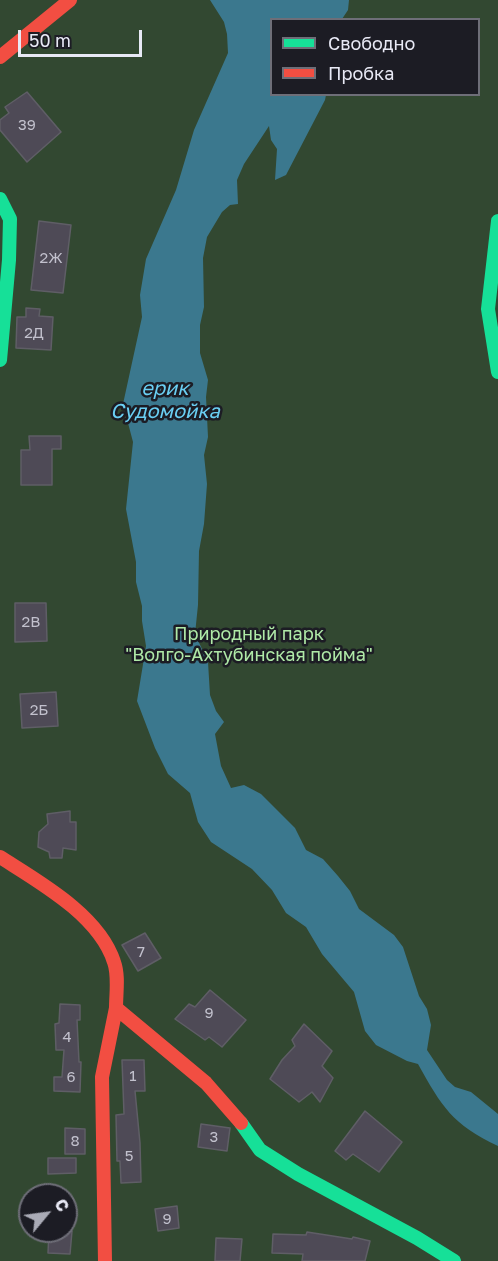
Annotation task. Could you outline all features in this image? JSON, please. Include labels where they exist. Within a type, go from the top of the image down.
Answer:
[{"type":"street","points":[[0,57],[70,0]]},
{"type":"street","points":[[0,199],[10,219],[9,260],[0,360]]},
{"type":"street","points":[[498,221],[490,271],[488,309],[498,372]]},
{"type":"street","points":[[0,857],[45,886],[86,919],[105,940],[114,961],[116,1008],[102,1077],[105,1261]]},
{"type":"street","points":[[116,1008],[206,1083],[243,1125],[260,1150],[298,1174],[417,1238],[454,1261]]},
{"type":"green space","name":"Природный парк \"Волго-Ахтубинская пойма\"","points":[[0,0],[498,0],[498,1261],[0,1261]]},
{"type":"water","name":"ерик Судомойка","points":[[210,0],[349,0],[348,10],[343,18],[270,18],[270,96],[326,96],[325,100],[286,175],[275,180],[277,149],[271,140],[269,126],[244,164],[237,180],[238,204],[230,205],[222,212],[207,237],[203,258],[204,307],[200,325],[200,353],[208,380],[206,397],[208,437],[204,455],[207,484],[199,551],[195,634],[208,662],[210,695],[216,711],[224,722],[215,734],[221,766],[231,788],[244,785],[261,794],[295,828],[306,850],[323,859],[338,876],[350,891],[359,909],[394,935],[403,947],[431,1025],[427,1050],[447,1080],[455,1087],[471,1092],[498,1114],[498,1146],[469,1130],[450,1113],[434,1092],[418,1064],[407,1061],[376,1045],[365,1031],[354,992],[322,954],[306,927],[286,913],[272,890],[252,869],[211,842],[198,822],[190,793],[168,774],[155,748],[137,701],[146,646],[142,606],[136,582],[136,562],[126,509],[133,442],[123,404],[142,317],[140,295],[146,259],[176,190],[194,130],[228,53],[224,22]]},
{"type":"building","points":[[27,92],[61,132],[27,162],[0,130],[0,120],[9,113],[5,107]]},
{"type":"building","points":[[39,221],[71,225],[63,293],[31,290]]},
{"type":"building","points":[[26,308],[40,309],[39,316],[53,317],[51,350],[16,348],[17,317],[26,317]]},
{"type":"building","points":[[29,436],[61,436],[61,449],[52,449],[52,485],[21,485],[21,450],[30,450]]},
{"type":"building","points":[[15,603],[46,603],[47,641],[15,642]]},
{"type":"building","points":[[56,692],[58,726],[22,728],[20,694]]},
{"type":"building","points":[[70,811],[70,822],[76,822],[76,850],[63,848],[62,858],[50,858],[49,852],[38,847],[39,832],[48,824],[47,814]]},
{"type":"building","points":[[145,933],[161,958],[138,971],[122,945]]},
{"type":"building","points":[[210,990],[246,1020],[222,1047],[209,1037],[205,1040],[175,1019],[189,1004],[195,1007]]},
{"type":"building","points":[[60,1004],[80,1005],[80,1020],[77,1020],[79,1062],[81,1062],[80,1092],[54,1091],[54,1077],[62,1077],[64,1050],[56,1050],[55,1024],[59,1023]]},
{"type":"building","points":[[304,1024],[332,1051],[322,1066],[333,1078],[320,1102],[312,1092],[299,1102],[270,1079],[282,1060],[295,1046],[292,1040]]},
{"type":"building","points":[[122,1060],[144,1060],[145,1091],[135,1091],[141,1182],[121,1183],[120,1161],[117,1161],[116,1115],[124,1114]]},
{"type":"building","points":[[365,1111],[402,1142],[379,1172],[353,1154],[346,1160],[335,1151]]},
{"type":"building","points":[[201,1124],[230,1128],[227,1151],[198,1147]]},
{"type":"building","points":[[65,1128],[85,1129],[85,1154],[65,1154]]},
{"type":"building","points":[[48,1158],[76,1158],[76,1173],[48,1174]]},
{"type":"building","points":[[177,1206],[179,1228],[158,1231],[155,1209]]},
{"type":"building","points":[[307,1232],[370,1241],[365,1261],[302,1261],[303,1254],[272,1253],[273,1234],[306,1235]]},
{"type":"building","points":[[216,1238],[242,1239],[240,1261],[215,1261]]},
{"type":"building","points":[[48,1243],[71,1243],[70,1254],[48,1253]]},
{"type":"traffic: fast","points":[[0,199],[10,219],[9,260],[0,360]]},
{"type":"traffic: fast","points":[[498,221],[488,309],[498,372]]},
{"type":"traffic: fast","points":[[241,1123],[260,1150],[298,1174],[417,1238],[454,1261]]},
{"type":"traffic: jam","points":[[0,57],[70,0]]},
{"type":"traffic: jam","points":[[0,857],[66,901],[95,929],[106,945],[116,967],[116,1008],[206,1083],[241,1123]]},
{"type":"traffic: jam","points":[[105,1261],[102,1077],[116,1008]]}]
